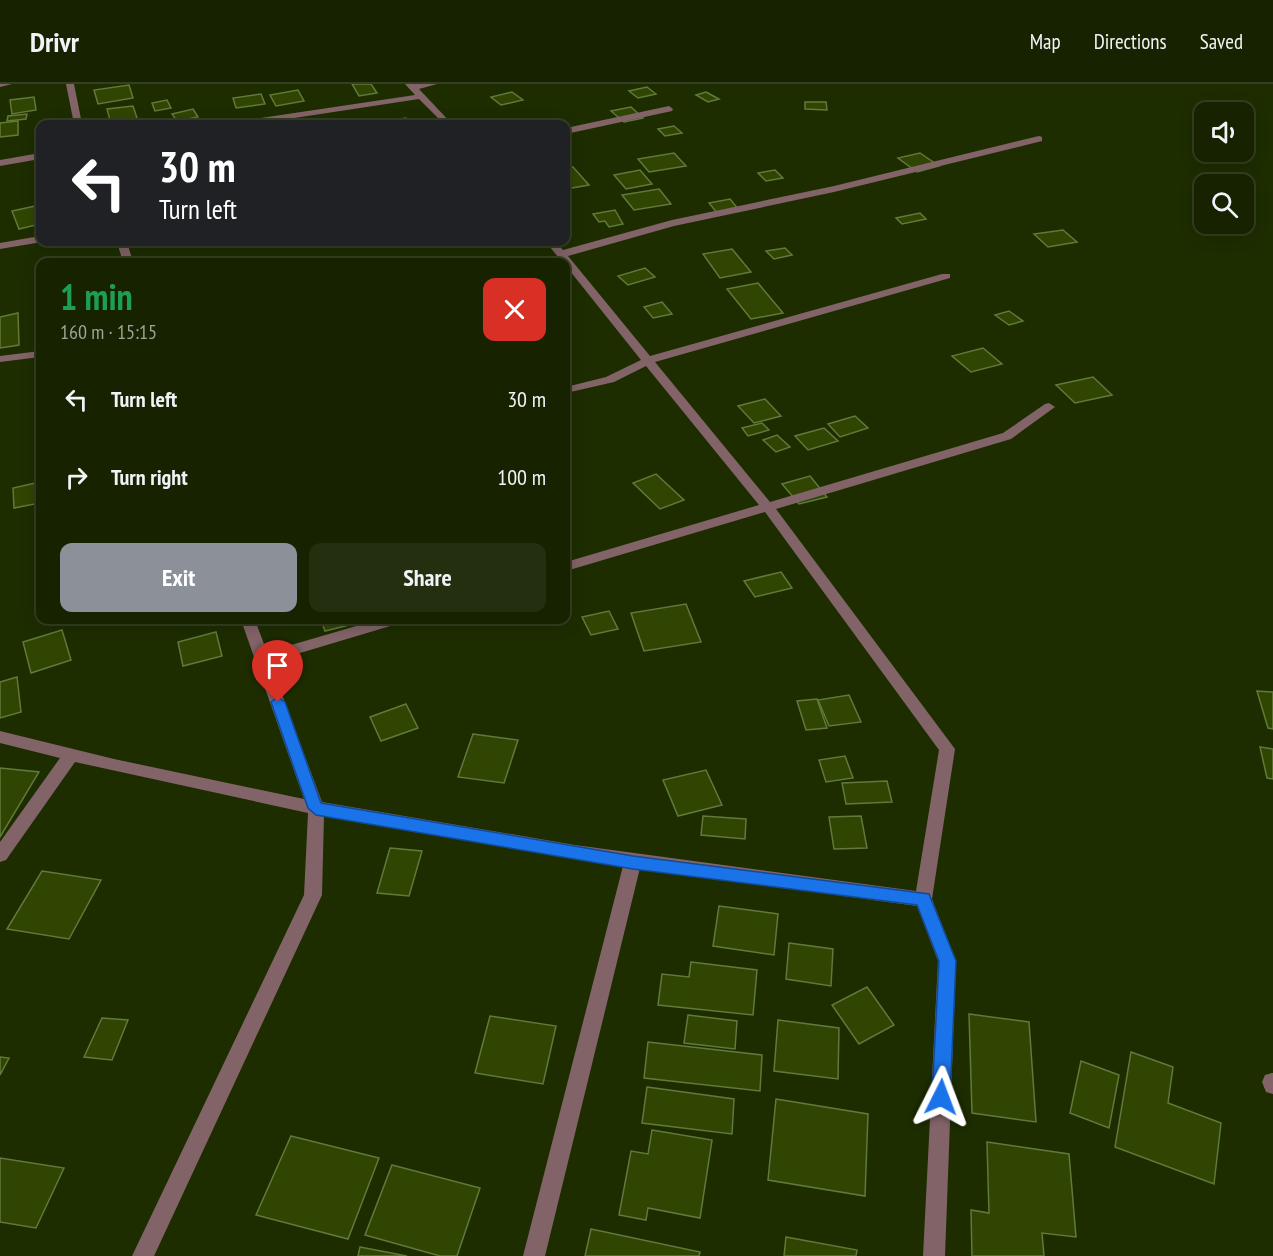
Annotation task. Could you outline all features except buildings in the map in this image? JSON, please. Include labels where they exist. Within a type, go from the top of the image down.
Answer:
[{"type":"street","points":[[0,85],[8,84]]},
{"type":"street","points":[[70,84],[77,120]]},
{"type":"street","points":[[411,86],[433,84]]},
{"type":"street","points":[[411,86],[419,97],[444,120]]},
{"type":"street","points":[[267,120],[419,97]]},
{"type":"street","points":[[570,130],[669,109]]},
{"type":"street","points":[[562,254],[672,223],[834,189],[1039,139]]},
{"type":"street","points":[[0,163],[36,157]]},
{"type":"street","points":[[0,246],[36,240]]},
{"type":"street","points":[[555,246],[565,258]]},
{"type":"street","points":[[570,264],[766,505],[947,749],[923,899],[947,961],[934,1256]]},
{"type":"street","points":[[570,389],[610,380],[650,360],[946,276]]},
{"type":"street","points":[[0,359],[36,354]]},
{"type":"street","points":[[570,566],[766,505],[1007,436],[1049,407]]},
{"type":"street","points":[[143,1256],[313,895],[316,808],[249,624]]},
{"type":"street","points":[[262,659],[379,624]]},
{"type":"street","points":[[0,737],[70,756],[316,808],[633,862],[923,899]]},
{"type":"street","points":[[0,855],[70,756]]},
{"type":"street","points":[[534,1256],[633,862]]},
{"type":"route","points":[[278,702],[316,808],[633,862],[923,899],[947,961],[941,1097]]}]
